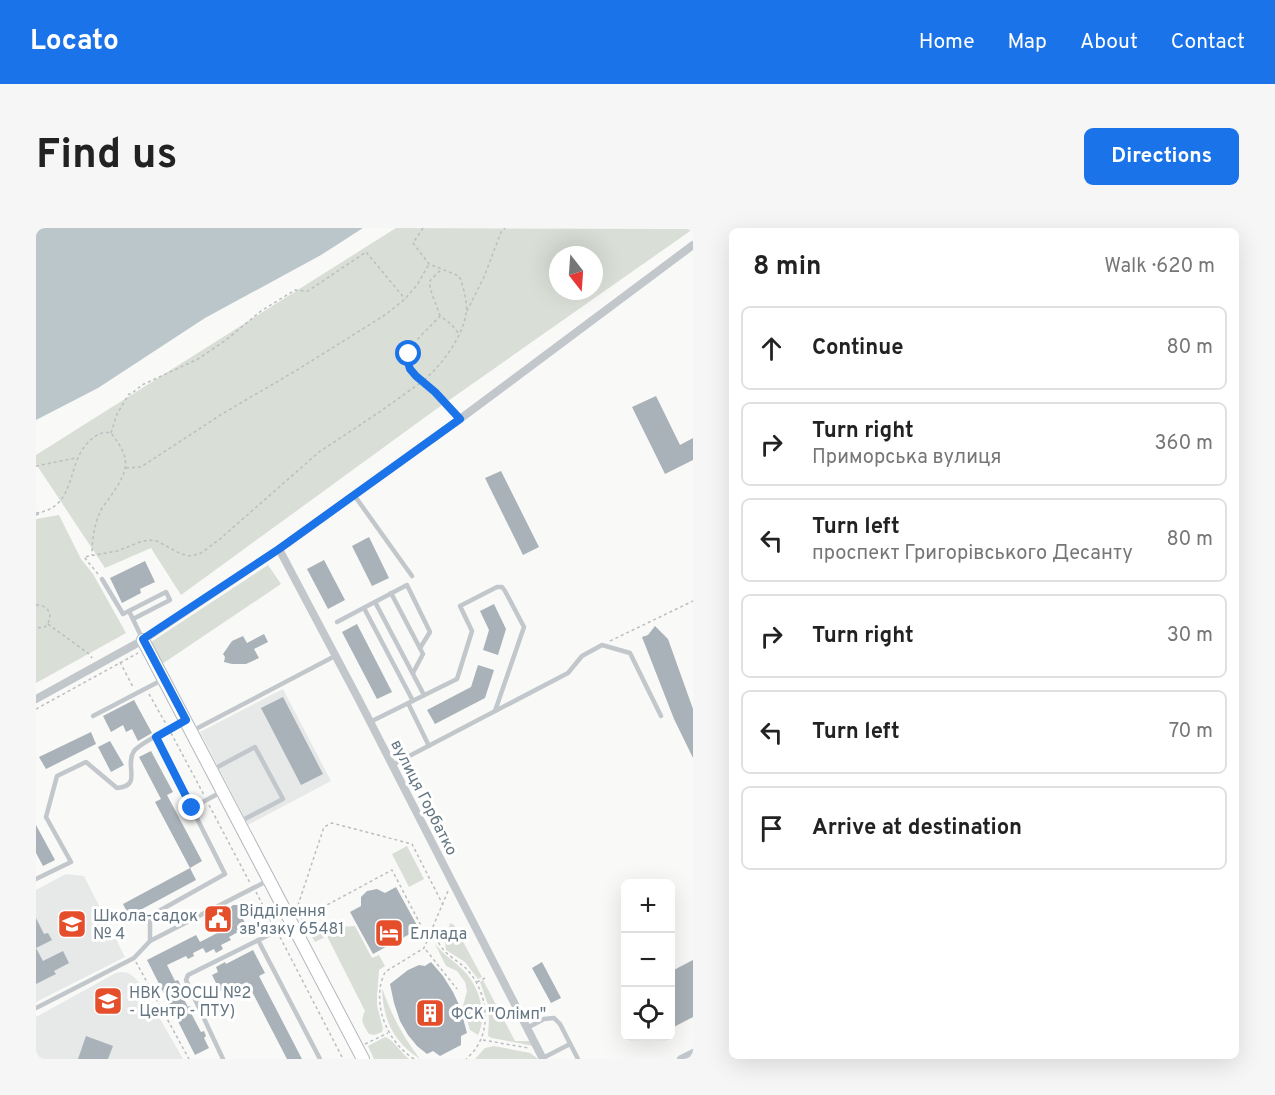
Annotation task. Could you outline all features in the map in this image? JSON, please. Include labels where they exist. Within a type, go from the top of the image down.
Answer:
[{"type":"street","points":[[36,699],[97,665],[118,659],[145,644],[460,419],[693,245]]},
{"type":"street","name":"вулиця Горбатко","points":[[279,549],[541,1056]]},
{"type":"street","points":[[145,644],[360,1053]]},
{"type":"street","points":[[681,1059],[693,1053]]},
{"type":"lane","points":[[354,495],[412,576]]},
{"type":"lane","points":[[102,579],[123,614],[166,592],[170,600],[133,619]]},
{"type":"lane","points":[[337,622],[406,585],[430,632],[420,648]]},
{"type":"lane","points":[[370,722],[457,679],[472,631],[460,606],[497,587],[502,587],[524,627],[495,711]]},
{"type":"lane","points":[[391,593],[423,654],[412,673]]},
{"type":"lane","points":[[375,602],[424,695]]},
{"type":"lane","points":[[364,608],[429,746]]},
{"type":"lane","points":[[129,611],[145,644]]},
{"type":"lane","points":[[392,765],[568,673],[582,656],[602,645],[630,653],[661,716]]},
{"type":"lane","points":[[36,879],[70,862],[46,817],[57,776],[86,762],[117,788],[121,788],[130,784],[132,780],[131,760],[139,746],[169,730],[189,726],[336,656]]},
{"type":"lane","points":[[93,716],[164,679]]},
{"type":"lane","points":[[150,941],[150,916],[225,874],[156,737]]},
{"type":"lane","points":[[212,770],[255,747],[283,799],[239,822]]},
{"type":"lane","points":[[192,808],[223,791]]},
{"type":"lane","points":[[36,1008],[134,958],[150,941],[269,880]]},
{"type":"lane","points":[[223,1059],[186,980],[188,975],[292,923]]},
{"type":"lane","points":[[258,940],[320,1059]]},
{"type":"lane","points":[[527,1028],[544,1019],[554,1018],[560,1024],[578,1059]]},
{"type":"lane","points":[[541,1056],[570,1044]]},
{"type":"path","points":[[423,228],[413,243],[429,264],[459,276],[467,312]]},
{"type":"path","points":[[102,579],[84,557],[117,551],[149,540],[157,541],[181,554],[191,556],[201,553],[319,452],[433,373],[453,346],[501,232],[506,228]]},
{"type":"path","points":[[92,555],[94,531],[100,512],[125,473],[125,456],[111,433],[117,414],[129,394],[142,385],[198,359],[226,340],[261,311],[295,290],[308,291],[366,252],[405,299]]},
{"type":"path","points":[[126,468],[141,467],[222,414],[385,315],[405,299],[417,285],[429,264]]},
{"type":"path","points":[[441,269],[430,281],[430,290],[440,316],[459,334]]},
{"type":"path","points":[[440,316],[415,344],[409,354],[408,362],[416,376],[435,392],[460,419]]},
{"type":"path","points":[[36,514],[46,512],[60,502],[72,479],[77,458],[93,436],[106,432],[111,433]]},
{"type":"path","points":[[36,466],[77,458]]},
{"type":"path","points":[[602,645],[693,601]]},
{"type":"path","points":[[36,605],[42,605],[48,610],[50,617],[48,624],[36,628]]},
{"type":"path","points":[[48,624],[88,654],[97,665]]},
{"type":"path","points":[[36,709],[145,644]]},
{"type":"path","points":[[118,659],[136,693]]},
{"type":"path","points":[[146,688],[343,1059]]},
{"type":"path","points":[[292,923],[324,827],[332,823],[412,844],[443,905]]},
{"type":"path","points":[[292,923],[392,870],[428,939]]},
{"type":"path","points":[[414,1059],[396,1044],[388,1032],[383,1019],[380,989],[385,972],[424,948],[452,882]]},
{"type":"path","points":[[432,930],[449,955],[471,973],[483,1000],[486,1016],[482,1040],[466,1059]]},
{"type":"path","points":[[424,948],[457,988]]},
{"type":"path","points":[[134,958],[189,1059]]},
{"type":"path","points":[[476,982],[485,978]]},
{"type":"path","points":[[360,1053],[388,1032]]},
{"type":"path","points":[[482,1040],[541,1056]]},
{"type":"shaded area","points":[[36,228],[363,228],[321,255],[205,318],[98,388],[36,420]]},
{"type":"shaded area","points":[[396,228],[693,229],[603,292],[603,246],[549,246],[549,300],[592,300],[435,410],[181,595],[151,548],[105,568],[36,464],[36,455]]},
{"type":"shaded area","points":[[59,515],[81,559],[93,574],[126,633],[36,683],[36,519]]},
{"type":"shaded area","points":[[268,565],[281,584],[162,664],[148,644]]},
{"type":"shaded area","points":[[283,689],[331,781],[248,825],[200,732]]},
{"type":"shaded area","points":[[407,846],[424,879],[409,887],[392,854]]},
{"type":"shaded area","name":"Школа-садок № 4","points":[[66,874],[84,876],[125,957],[36,1002],[36,890]]},
{"type":"shaded area","points":[[331,923],[342,927],[355,926],[372,958],[379,955],[385,966],[379,970],[377,996],[382,1032],[369,1034],[365,1028],[362,1020],[365,1011],[327,936],[315,942],[310,933]]},
{"type":"shaded area","points":[[450,923],[454,925],[482,977],[478,979],[465,962],[446,950],[445,943]]},
{"type":"shaded area","points":[[435,944],[463,970],[474,984],[482,1009],[478,1035],[470,1030],[463,1006],[467,991],[465,982],[457,971],[446,966]]},
{"type":"shaded area","name":"НВК (ЗОСШ №2 - Центр - ПТУ)","points":[[122,972],[134,977],[140,984],[183,1059],[36,1059],[36,1017],[116,973]]},
{"type":"shaded area","points":[[483,980],[515,1041],[530,1041],[533,1046],[488,1036],[488,1005],[480,982]]},
{"type":"shaded area","points":[[382,988],[398,1025],[420,1059],[403,1045],[391,1029],[387,1020]]},
{"type":"shaded area","points":[[385,1037],[409,1059],[374,1059],[368,1046]]},
{"type":"shaded area","points":[[494,1046],[530,1053],[538,1059],[475,1059],[485,1048]]},
{"type":"building","points":[[656,396],[680,445],[693,438],[693,460],[665,474],[632,407]]},
{"type":"building","points":[[501,471],[539,547],[523,555],[485,478]]},
{"type":"building","points":[[369,537],[389,578],[372,586],[352,546]]},
{"type":"building","points":[[324,560],[345,600],[328,609],[307,569]]},
{"type":"building","points":[[145,561],[155,582],[140,589],[141,593],[122,603],[110,578]]},
{"type":"building","points":[[494,604],[506,629],[498,655],[483,650],[489,630],[480,611]]},
{"type":"building","points":[[357,624],[392,692],[377,699],[342,632]]},
{"type":"building","points":[[655,626],[668,639],[693,709],[693,758],[674,719],[642,637],[648,635]]},
{"type":"building","points":[[264,634],[268,642],[254,649],[259,658],[246,664],[224,662],[223,654],[232,641],[243,636],[247,643]]},
{"type":"building","points":[[478,665],[494,670],[485,698],[435,724],[427,710],[471,687]]},
{"type":"building","points":[[283,697],[323,774],[301,785],[261,708]]},
{"type":"building","points":[[134,700],[152,733],[138,741],[132,729],[126,732],[123,725],[111,732],[103,716]]},
{"type":"building","points":[[91,732],[96,744],[46,769],[39,757]]},
{"type":"building","points":[[110,741],[124,765],[111,772],[98,747]]},
{"type":"building","points":[[151,751],[173,792],[167,795],[202,861],[190,868],[155,802],[161,799],[139,757]]},
{"type":"building","points":[[36,825],[55,860],[43,866],[36,853]]},
{"type":"building","points":[[190,868],[196,880],[129,916],[123,904]]},
{"type":"building","points":[[396,887],[419,929],[373,954],[350,912],[361,906],[361,897],[367,891],[377,889],[385,893]]},
{"type":"building","points":[[233,905],[238,905],[240,908],[247,927],[229,937],[231,940],[221,945],[223,949],[216,953],[214,949],[206,953],[203,948],[193,953],[194,956],[188,959],[186,956],[167,965],[175,981],[178,980],[181,986],[178,988],[188,1007],[190,1006],[193,1012],[191,1013],[201,1032],[204,1031],[206,1036],[204,1038],[209,1048],[195,1055],[147,960],[196,935],[200,942],[225,929],[217,918]]},
{"type":"building","points":[[36,918],[44,934],[48,933],[52,940],[36,948]]},
{"type":"building","points":[[36,948],[43,961],[63,951],[69,963],[54,971],[56,974],[36,984]]},
{"type":"building","points":[[253,950],[265,973],[259,976],[302,1059],[287,1059],[247,982],[228,992],[225,988],[220,991],[212,975],[218,972],[216,967]]},
{"type":"building","points":[[693,960],[693,1017],[675,1026],[675,987],[675,969]]},
{"type":"building","name":"ФСК \"Олімп\"","points":[[431,962],[453,992],[467,1033],[461,1036],[461,1045],[440,1056],[433,1051],[427,1054],[408,1035],[400,1021],[390,984],[408,970],[419,965],[425,966]]},
{"type":"building","points":[[542,962],[561,998],[551,1003],[532,968]]},
{"type":"building","points":[[86,1036],[113,1046],[108,1059],[78,1059]]},
{"type":"place","name":"Відділення зв'язку 65481","points":[[218,919]]},
{"type":"place","name":"Школа-садок № 4","points":[[72,924]]},
{"type":"place","name":"Еллада","points":[[389,933]]},
{"type":"place","name":"НВК (ЗОСШ №2 - Центр - ПТУ)","points":[[108,1001]]},
{"type":"place","name":"ФСК \"Олімп\"","points":[[430,1013]]},
{"type":"route","points":[[192,808],[156,737],[186,720],[143,639],[279,549],[460,419],[410,369],[409,354]]}]
